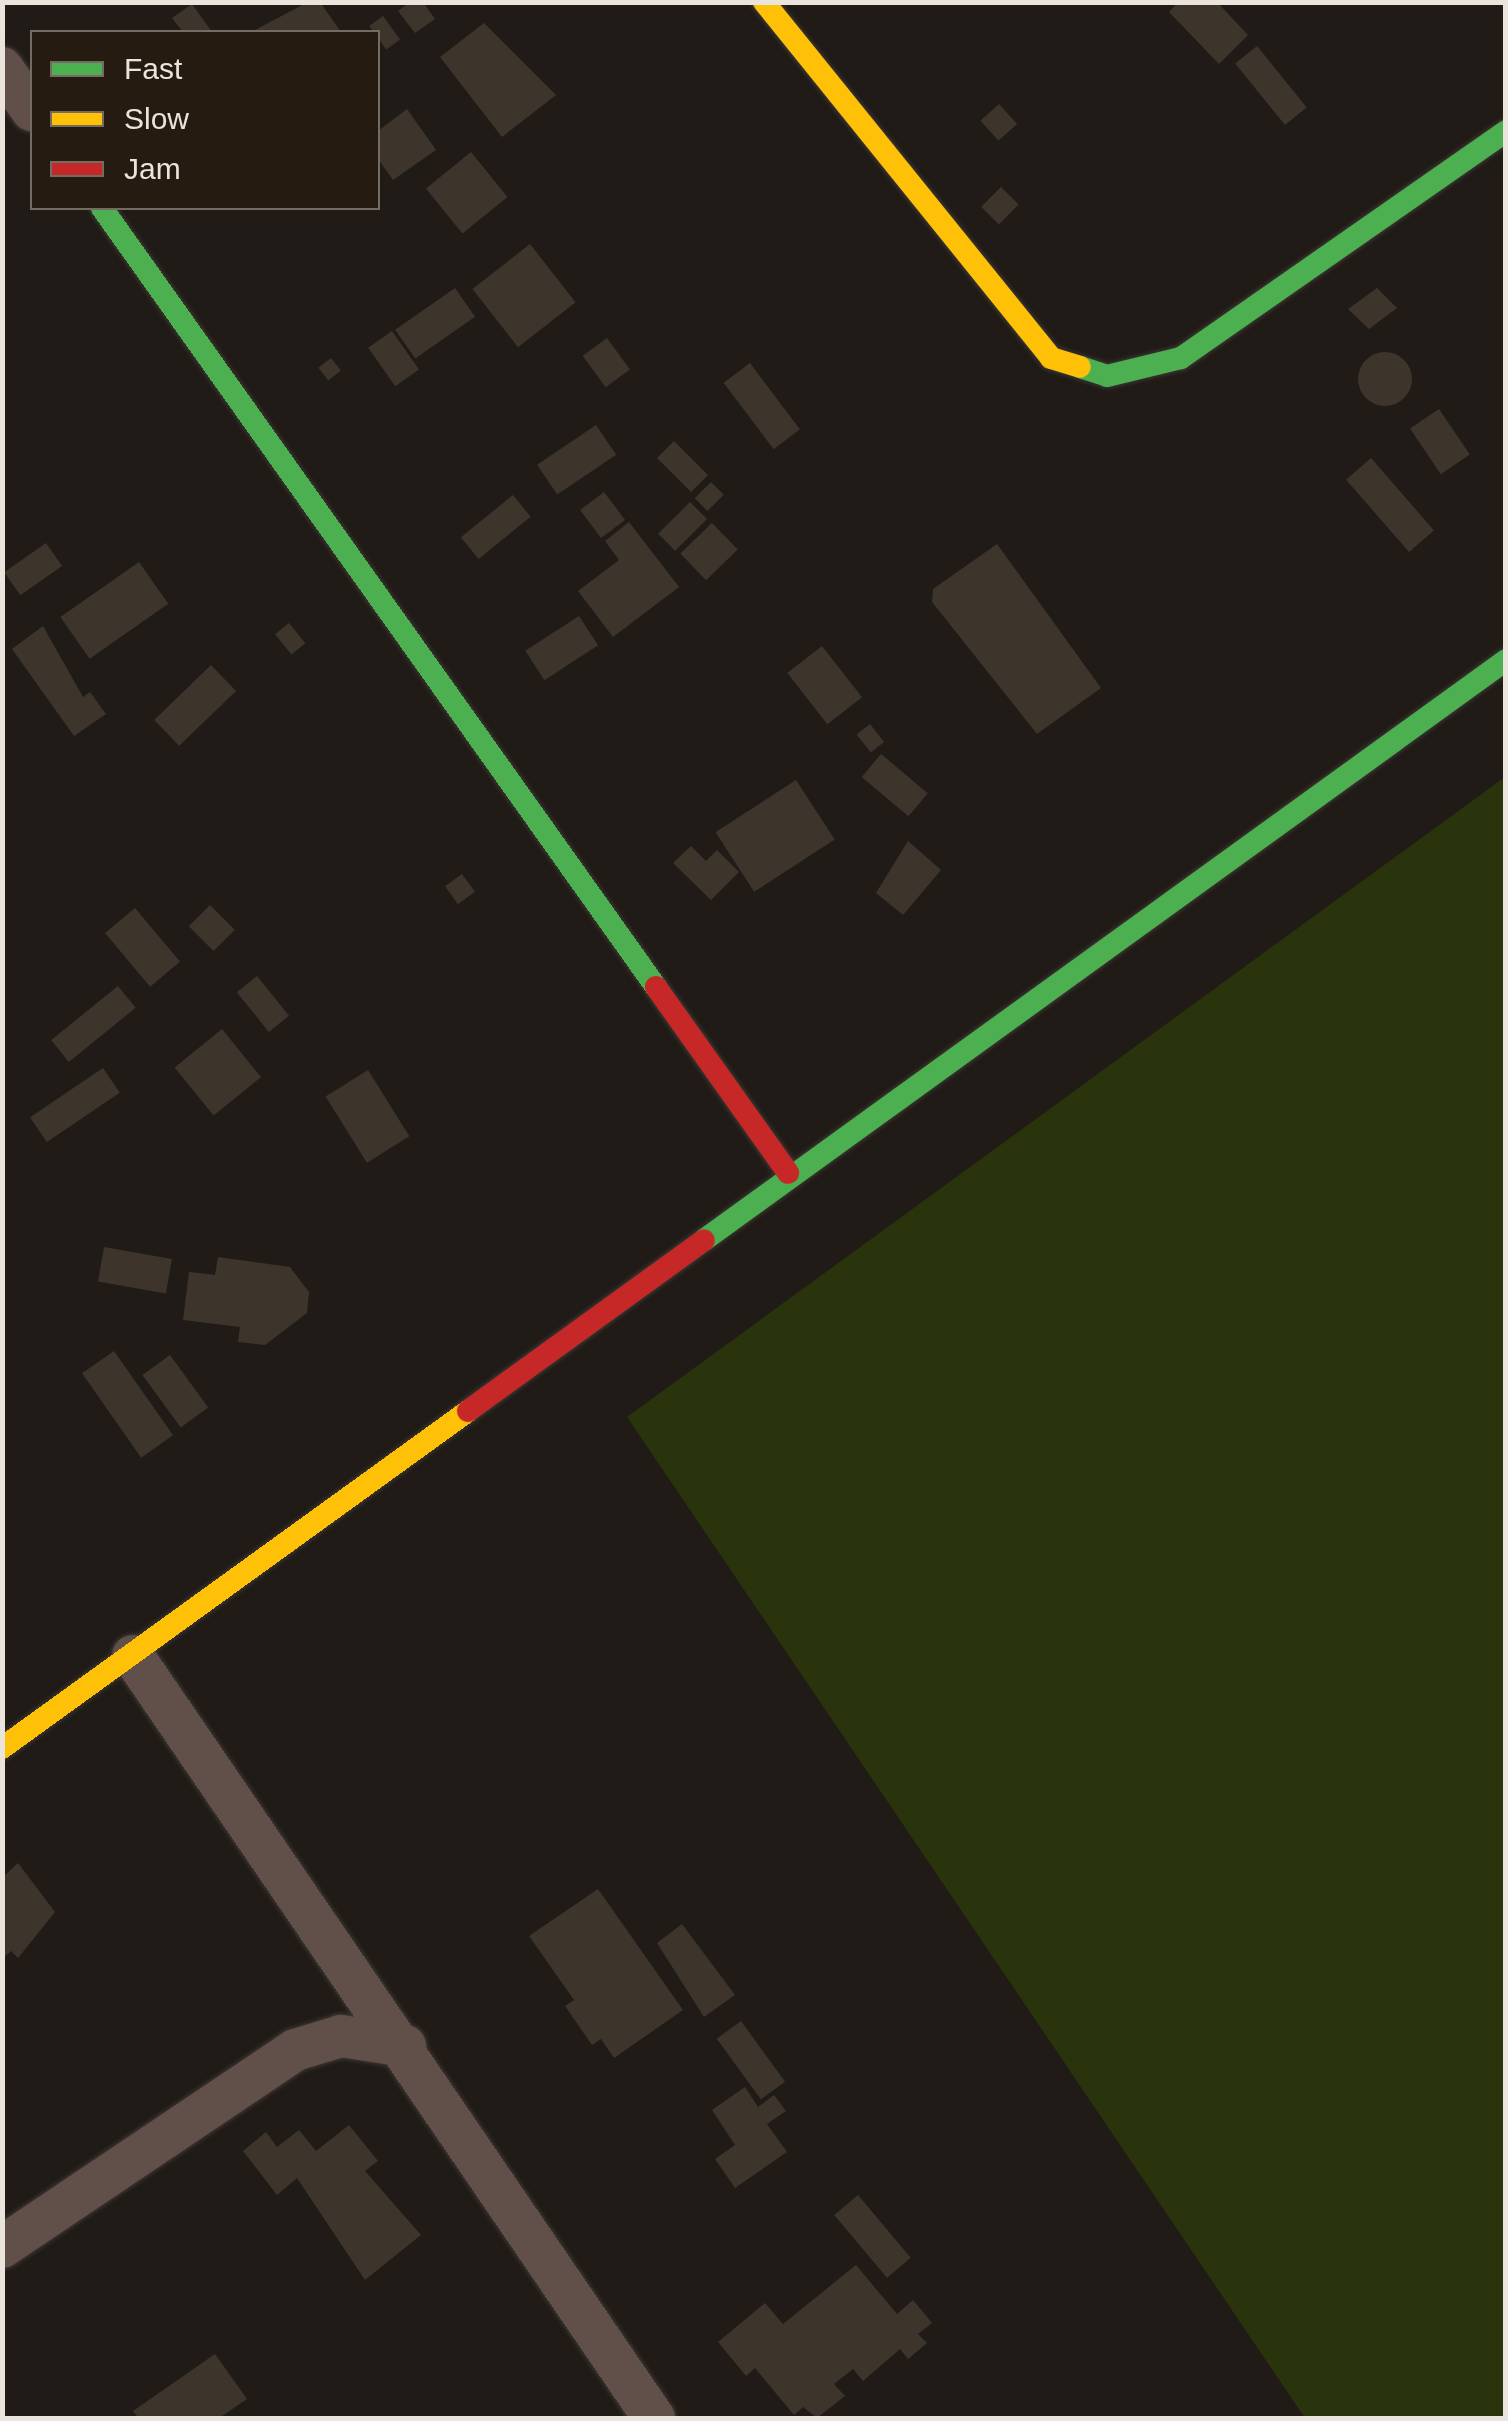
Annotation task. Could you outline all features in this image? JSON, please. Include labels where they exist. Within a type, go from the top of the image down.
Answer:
[{"type":"street","points":[[764,2],[1051,358],[1107,376],[1181,358],[1506,131]]},
{"type":"street","points":[[2,68],[30,107]]},
{"type":"street","points":[[103,210],[788,1173]]},
{"type":"street","points":[[2,1748],[133,1656],[788,1173],[1506,660]]},
{"type":"street","points":[[133,1656],[404,2046],[654,2418]]},
{"type":"street","points":[[2,2247],[295,2050],[342,2036],[404,2046]]},
{"type":"green space","points":[[1505,777],[1505,2418],[1305,2418],[627,1417]]},
{"type":"building","points":[[308,2],[320,2],[340,30],[255,30]]},
{"type":"building","points":[[410,2],[423,2],[435,19],[415,33],[398,11]]},
{"type":"building","points":[[1178,2],[1217,2],[1248,35],[1219,64],[1169,12]]},
{"type":"building","points":[[192,4],[211,30],[181,30],[172,18]]},
{"type":"building","points":[[383,16],[400,39],[386,49],[380,41],[380,30],[369,26]]},
{"type":"building","points":[[484,23],[556,95],[502,137],[440,57]]},
{"type":"building","points":[[1257,46],[1307,107],[1285,125],[1235,64]]},
{"type":"building","points":[[999,104],[1017,124],[998,141],[980,121]]},
{"type":"building","points":[[407,109],[436,150],[393,180],[380,162],[380,129]]},
{"type":"building","points":[[471,152],[508,197],[462,234],[426,189]]},
{"type":"building","points":[[1001,187],[1019,205],[999,224],[981,207]]},
{"type":"building","points":[[530,244],[576,302],[518,347],[472,289]]},
{"type":"building","points":[[455,288],[475,317],[415,359],[395,330]]},
{"type":"building","points":[[1377,288],[1397,308],[1369,329],[1348,309]]},
{"type":"building","points":[[392,331],[419,370],[395,386],[368,348]]},
{"type":"building","points":[[607,338],[630,370],[606,387],[583,356]]},
{"type":"building","points":[[1385,352],[1404,360],[1412,379],[1404,398],[1385,406],[1366,398],[1358,379],[1366,360]]},
{"type":"building","points":[[331,358],[341,371],[328,380],[318,368]]},
{"type":"building","points":[[750,363],[800,429],[774,449],[724,383]]},
{"type":"building","points":[[1439,409],[1470,455],[1441,474],[1410,429]]},
{"type":"building","points":[[596,425],[616,455],[557,495],[537,465]]},
{"type":"building","points":[[674,441],[708,475],[691,492],[657,458]]},
{"type":"building","points":[[1371,458],[1434,530],[1409,552],[1346,480]]},
{"type":"building","points":[[711,482],[724,495],[707,511],[695,498]]},
{"type":"building","points":[[604,492],[625,520],[601,538],[580,510]]},
{"type":"building","points":[[513,495],[531,517],[479,559],[461,537]]},
{"type":"building","points":[[690,502],[707,519],[675,551],[658,534]]},
{"type":"building","points":[[629,522],[679,587],[613,637],[578,591],[619,560],[605,541]]},
{"type":"building","points":[[712,523],[738,550],[706,580],[680,554]]},
{"type":"building","points":[[46,543],[62,566],[20,595],[4,572]]},
{"type":"building","points":[[997,544],[1101,688],[1037,734],[932,602],[933,589]]},
{"type":"building","points":[[139,562],[168,604],[90,659],[60,617]]},
{"type":"building","points":[[579,616],[598,645],[544,680],[525,651]]},
{"type":"building","points":[[289,623],[305,643],[291,655],[275,634]]},
{"type":"building","points":[[43,626],[83,697],[90,692],[106,714],[74,736],[12,649]]},
{"type":"building","points":[[822,646],[862,697],[827,724],[787,673]]},
{"type":"building","points":[[211,665],[236,691],[179,746],[154,720]]},
{"type":"building","points":[[870,724],[884,742],[871,753],[857,734]]},
{"type":"building","points":[[881,754],[928,793],[908,816],[862,777]]},
{"type":"building","points":[[796,780],[835,840],[754,892],[715,832]]},
{"type":"building","points":[[908,841],[941,870],[903,915],[876,893]]},
{"type":"building","points":[[691,846],[706,861],[717,850],[739,872],[711,900],[673,863]]},
{"type":"building","points":[[462,874],[475,892],[458,904],[445,886]]},
{"type":"building","points":[[210,905],[235,930],[214,951],[189,926]]},
{"type":"building","points":[[135,908],[180,962],[150,987],[105,933]]},
{"type":"building","points":[[257,976],[289,1016],[269,1032],[237,992]]},
{"type":"building","points":[[118,986],[136,1008],[69,1062],[51,1040]]},
{"type":"building","points":[[222,1029],[261,1077],[214,1116],[175,1067]]},
{"type":"building","points":[[103,1068],[120,1093],[47,1142],[30,1117]]},
{"type":"building","points":[[368,1070],[409,1136],[367,1163],[326,1096]]},
{"type":"building","points":[[104,1247],[172,1259],[166,1293],[98,1281]]},
{"type":"building","points":[[218,1257],[290,1267],[309,1292],[307,1313],[265,1345],[238,1342],[240,1327],[183,1320],[189,1272],[215,1275]]},
{"type":"building","points":[[114,1351],[173,1435],[141,1458],[82,1373]]},
{"type":"building","points":[[170,1355],[208,1408],[181,1428],[142,1375]]},
{"type":"building","points":[[18,1863],[55,1912],[18,1958],[11,1951],[2,1959],[2,1878]]},
{"type":"building","points":[[598,1889],[683,2010],[614,2058],[601,2039],[592,2045],[565,2006],[574,2000],[529,1936]]},
{"type":"building","points":[[682,1924],[735,1995],[704,2017],[657,1943]]},
{"type":"building","points":[[741,2021],[785,2082],[761,2099],[717,2039]]},
{"type":"building","points":[[745,2087],[758,2107],[774,2095],[786,2111],[767,2124],[787,2152],[735,2188],[715,2159],[735,2145],[712,2110]]},
{"type":"building","points":[[349,2125],[378,2161],[365,2171],[421,2235],[365,2280],[297,2178],[277,2195],[243,2151],[266,2132],[277,2147],[299,2130],[316,2151]]},
{"type":"building","points":[[858,2195],[911,2258],[887,2278],[834,2215]]},
{"type":"building","points":[[856,2265],[897,2314],[913,2300],[932,2323],[918,2334],[927,2343],[908,2359],[900,2349],[863,2381],[853,2369],[834,2384],[845,2396],[817,2418],[803,2407],[794,2415],[755,2368],[746,2376],[718,2342],[765,2303],[783,2324]]},
{"type":"building","points":[[215,2354],[247,2399],[219,2418],[138,2418],[133,2411]]},
{"type":"traffic: fast","points":[[1080,367],[1107,376],[1181,358],[1506,131]]},
{"type":"traffic: fast","points":[[103,210],[656,987]]},
{"type":"traffic: fast","points":[[704,1240],[1506,660]]},
{"type":"traffic: slow","points":[[764,2],[1051,358],[1080,367]]},
{"type":"traffic: slow","points":[[2,1748],[468,1411]]},
{"type":"traffic: jam","points":[[656,987],[788,1173]]},
{"type":"traffic: jam","points":[[468,1411],[704,1240]]}]
